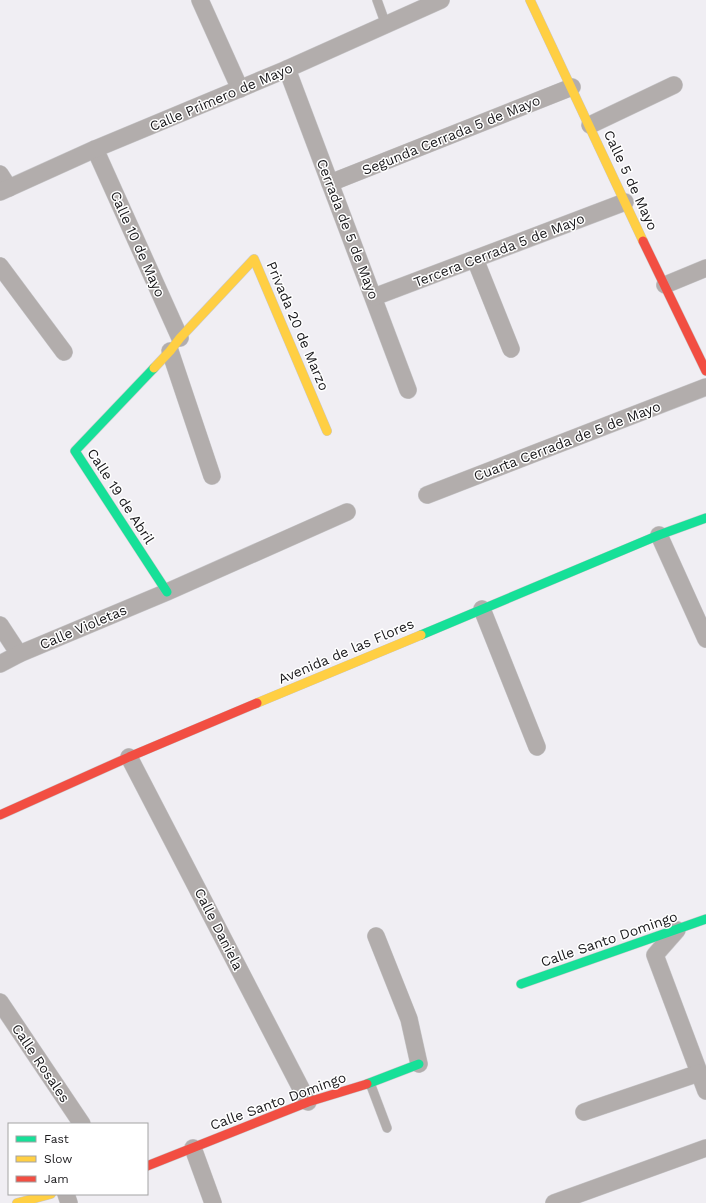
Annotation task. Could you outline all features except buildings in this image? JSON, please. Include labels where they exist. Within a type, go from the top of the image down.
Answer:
[{"type":"street","points":[[200,0],[240,89]]},
{"type":"street","name":"Calle Primero de Mayo","points":[[3,184],[96,149],[240,89],[441,0]]},
{"type":"street","name":"Calle 5 de Mayo","points":[[530,0],[706,371]]},
{"type":"street","name":"Cerrada de 5 de Mayo","points":[[287,69],[408,390]]},
{"type":"street","points":[[590,125],[674,86]]},
{"type":"street","name":"Segunda Cerrada 5 de Mayo","points":[[330,183],[572,87]]},
{"type":"street","name":"Calle 10 de Mayo","points":[[96,149],[175,345],[212,476]]},
{"type":"street","name":"Tercera Cerrada 5 de Mayo","points":[[374,297],[625,202]]},
{"type":"street","name":"Privada 20 de Marzo","points":[[175,345],[254,259],[326,431]]},
{"type":"street","points":[[475,259],[511,349]]},
{"type":"street","points":[[0,266],[64,352]]},
{"type":"street","points":[[665,285],[706,268]]},
{"type":"street","name":"Calle 19 de Abril","points":[[167,592],[75,451],[175,345]]},
{"type":"street","name":"Cuarta Cerrada de 5 de Mayo","points":[[427,495],[706,386]]},
{"type":"street","name":"Calle Violetas","points":[[0,664],[19,654],[167,592],[347,512]]},
{"type":"street","name":"Avenida de las Flores","points":[[0,815],[129,757],[659,535],[706,518]]},
{"type":"street","points":[[659,535],[706,639]]},
{"type":"street","points":[[482,609],[536,746]]},
{"type":"street","points":[[0,625],[19,654]]},
{"type":"street","name":"Calle Daniela","points":[[129,757],[308,1102]]},
{"type":"street","name":"Calle Santo Domingo","points":[[521,984],[706,919]]},
{"type":"street","points":[[677,930],[655,955],[706,1091]]},
{"type":"street","points":[[376,936],[409,1019],[419,1064]]},
{"type":"street","name":"Calle Rosales","points":[[0,1002],[81,1123]]},
{"type":"street","name":"Calle Santo Domingo","points":[[148,1166],[308,1102],[370,1083],[419,1064]]},
{"type":"street","points":[[584,1112],[699,1073]]},
{"type":"street","points":[[193,1148],[213,1203]]},
{"type":"street","points":[[554,1203],[706,1148]]},
{"type":"street","points":[[17,1203],[47,1195]]},
{"type":"lane","points":[[377,0],[386,25]]},
{"type":"lane","points":[[370,1083],[386,1128]]},
{"type":"traffic: fast","points":[[154,368],[75,451],[167,592]]},
{"type":"traffic: fast","points":[[421,635],[659,535],[706,518]]},
{"type":"traffic: fast","points":[[521,984],[706,919]]},
{"type":"traffic: fast","points":[[367,1084],[419,1064]]},
{"type":"traffic: slow","points":[[530,0],[643,241]]},
{"type":"traffic: slow","points":[[154,368],[254,259],[327,431]]},
{"type":"traffic: slow","points":[[257,703],[421,635]]},
{"type":"traffic: slow","points":[[17,1203],[47,1195]]},
{"type":"traffic: jam","points":[[643,241],[706,371]]},
{"type":"traffic: jam","points":[[0,815],[129,757],[257,703]]},
{"type":"traffic: jam","points":[[148,1166],[308,1102],[367,1084]]}]
